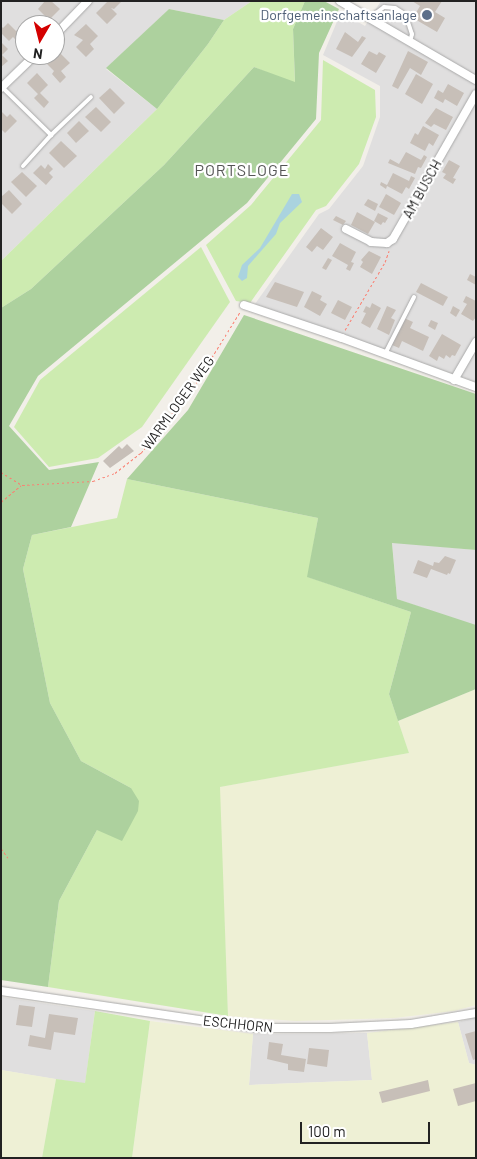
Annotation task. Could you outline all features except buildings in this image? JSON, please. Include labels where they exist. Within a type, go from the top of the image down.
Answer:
[{"type":"street","points":[[65,25],[88,1]]},
{"type":"street","points":[[340,1],[476,80]]},
{"type":"street","points":[[2,88],[25,65]]},
{"type":"street","name":"AM BUSCH","points":[[387,243],[393,239],[476,94]]},
{"type":"street","points":[[346,229],[371,242],[387,243]]},
{"type":"street","points":[[244,305],[342,338],[476,387]]},
{"type":"street","points":[[454,380],[476,342]]},
{"type":"street","name":"ESCHHORN","points":[[1,991],[255,1028],[330,1028],[411,1024],[476,1014]]},
{"type":"lane","points":[[373,20],[376,13],[384,7],[396,8],[403,13],[408,22],[412,34],[410,42]]},
{"type":"lane","points":[[2,88],[51,135]]},
{"type":"lane","points":[[23,166],[51,135],[91,97]]},
{"type":"lane","points":[[385,354],[414,297]]},
{"type":"path","points":[[342,338],[390,254],[387,243]]},
{"type":"path","name":"WARMLOGER WEG","points":[[22,484],[93,481],[115,473],[142,453],[196,383],[244,305]]},
{"type":"path","points":[[1,472],[22,484],[1,502]]},
{"type":"path","points":[[1,848],[8,858]]},
{"type":"shaded area","points":[[1,1],[252,1],[224,20],[169,9],[106,69],[157,109],[1,261]]},
{"type":"shaded area","points":[[381,1],[476,1],[476,382],[255,304],[319,214],[329,209],[363,166],[380,117],[380,86],[323,55],[341,12],[365,26]]},
{"type":"shaded area","points":[[392,542],[476,550],[475,626],[397,599]]},
{"type":"shaded area","points":[[1,997],[95,1011],[85,1084],[1,1070]]},
{"type":"shaded area","points":[[476,1017],[476,1065],[469,1063],[458,1022]]},
{"type":"shaded area","points":[[367,1033],[372,1080],[249,1085],[253,1034]]},
{"type":"green space","points":[[252,1],[305,1],[293,29],[295,84],[254,67],[164,165],[31,289],[1,308],[1,261],[157,109],[208,44],[224,20]]},
{"type":"green space","points":[[305,1],[324,1],[339,9],[319,53],[316,119],[247,203],[38,376],[9,426],[49,470],[99,462],[71,527],[32,535],[23,569],[50,703],[81,761],[131,788],[139,801],[138,811],[122,841],[97,830],[59,901],[48,987],[1,980],[1,308],[31,289],[164,165],[254,67],[295,82],[293,29]]},
{"type":"green space","points":[[169,9],[224,20],[208,44],[157,109],[106,68]]},
{"type":"green space","points":[[323,60],[375,90],[376,117],[359,164],[326,206],[316,210],[250,303],[236,301],[206,245],[251,205],[321,120]]},
{"type":"green space","points":[[201,247],[230,302],[142,427],[98,458],[49,467],[14,427],[40,380]]},
{"type":"green space","points":[[244,315],[476,394],[476,550],[392,543],[397,599],[476,625],[476,689],[398,721],[389,694],[411,612],[307,577],[318,518],[127,479],[188,410]]},
{"type":"green space","points":[[127,479],[318,518],[308,577],[411,612],[389,694],[409,753],[220,787],[228,1016],[48,987],[59,901],[97,830],[131,788],[81,761],[50,703],[23,569],[32,535],[117,518]]},
{"type":"green space","points":[[476,689],[476,1005],[454,1011],[394,1018],[296,1021],[228,1016],[219,787],[409,753],[398,721]]},
{"type":"green space","points":[[95,1011],[150,1021],[132,1158],[42,1158],[56,1079],[85,1083]]},
{"type":"green space","points":[[150,1021],[253,1034],[249,1085],[372,1080],[367,1033],[458,1022],[469,1063],[476,1065],[476,1158],[132,1158]]},
{"type":"green space","points":[[1,1070],[56,1079],[42,1158],[1,1158]]},
{"type":"water","points":[[292,194],[299,194],[302,202],[280,223],[276,234],[248,266],[247,278],[242,281],[238,277],[242,265],[260,248]]},
{"type":"place","name":"Dorfgemeinschaftsanlage","points":[[427,15]]},
{"type":"district","name":"PORTSLOGE","points":[[242,170]]}]
